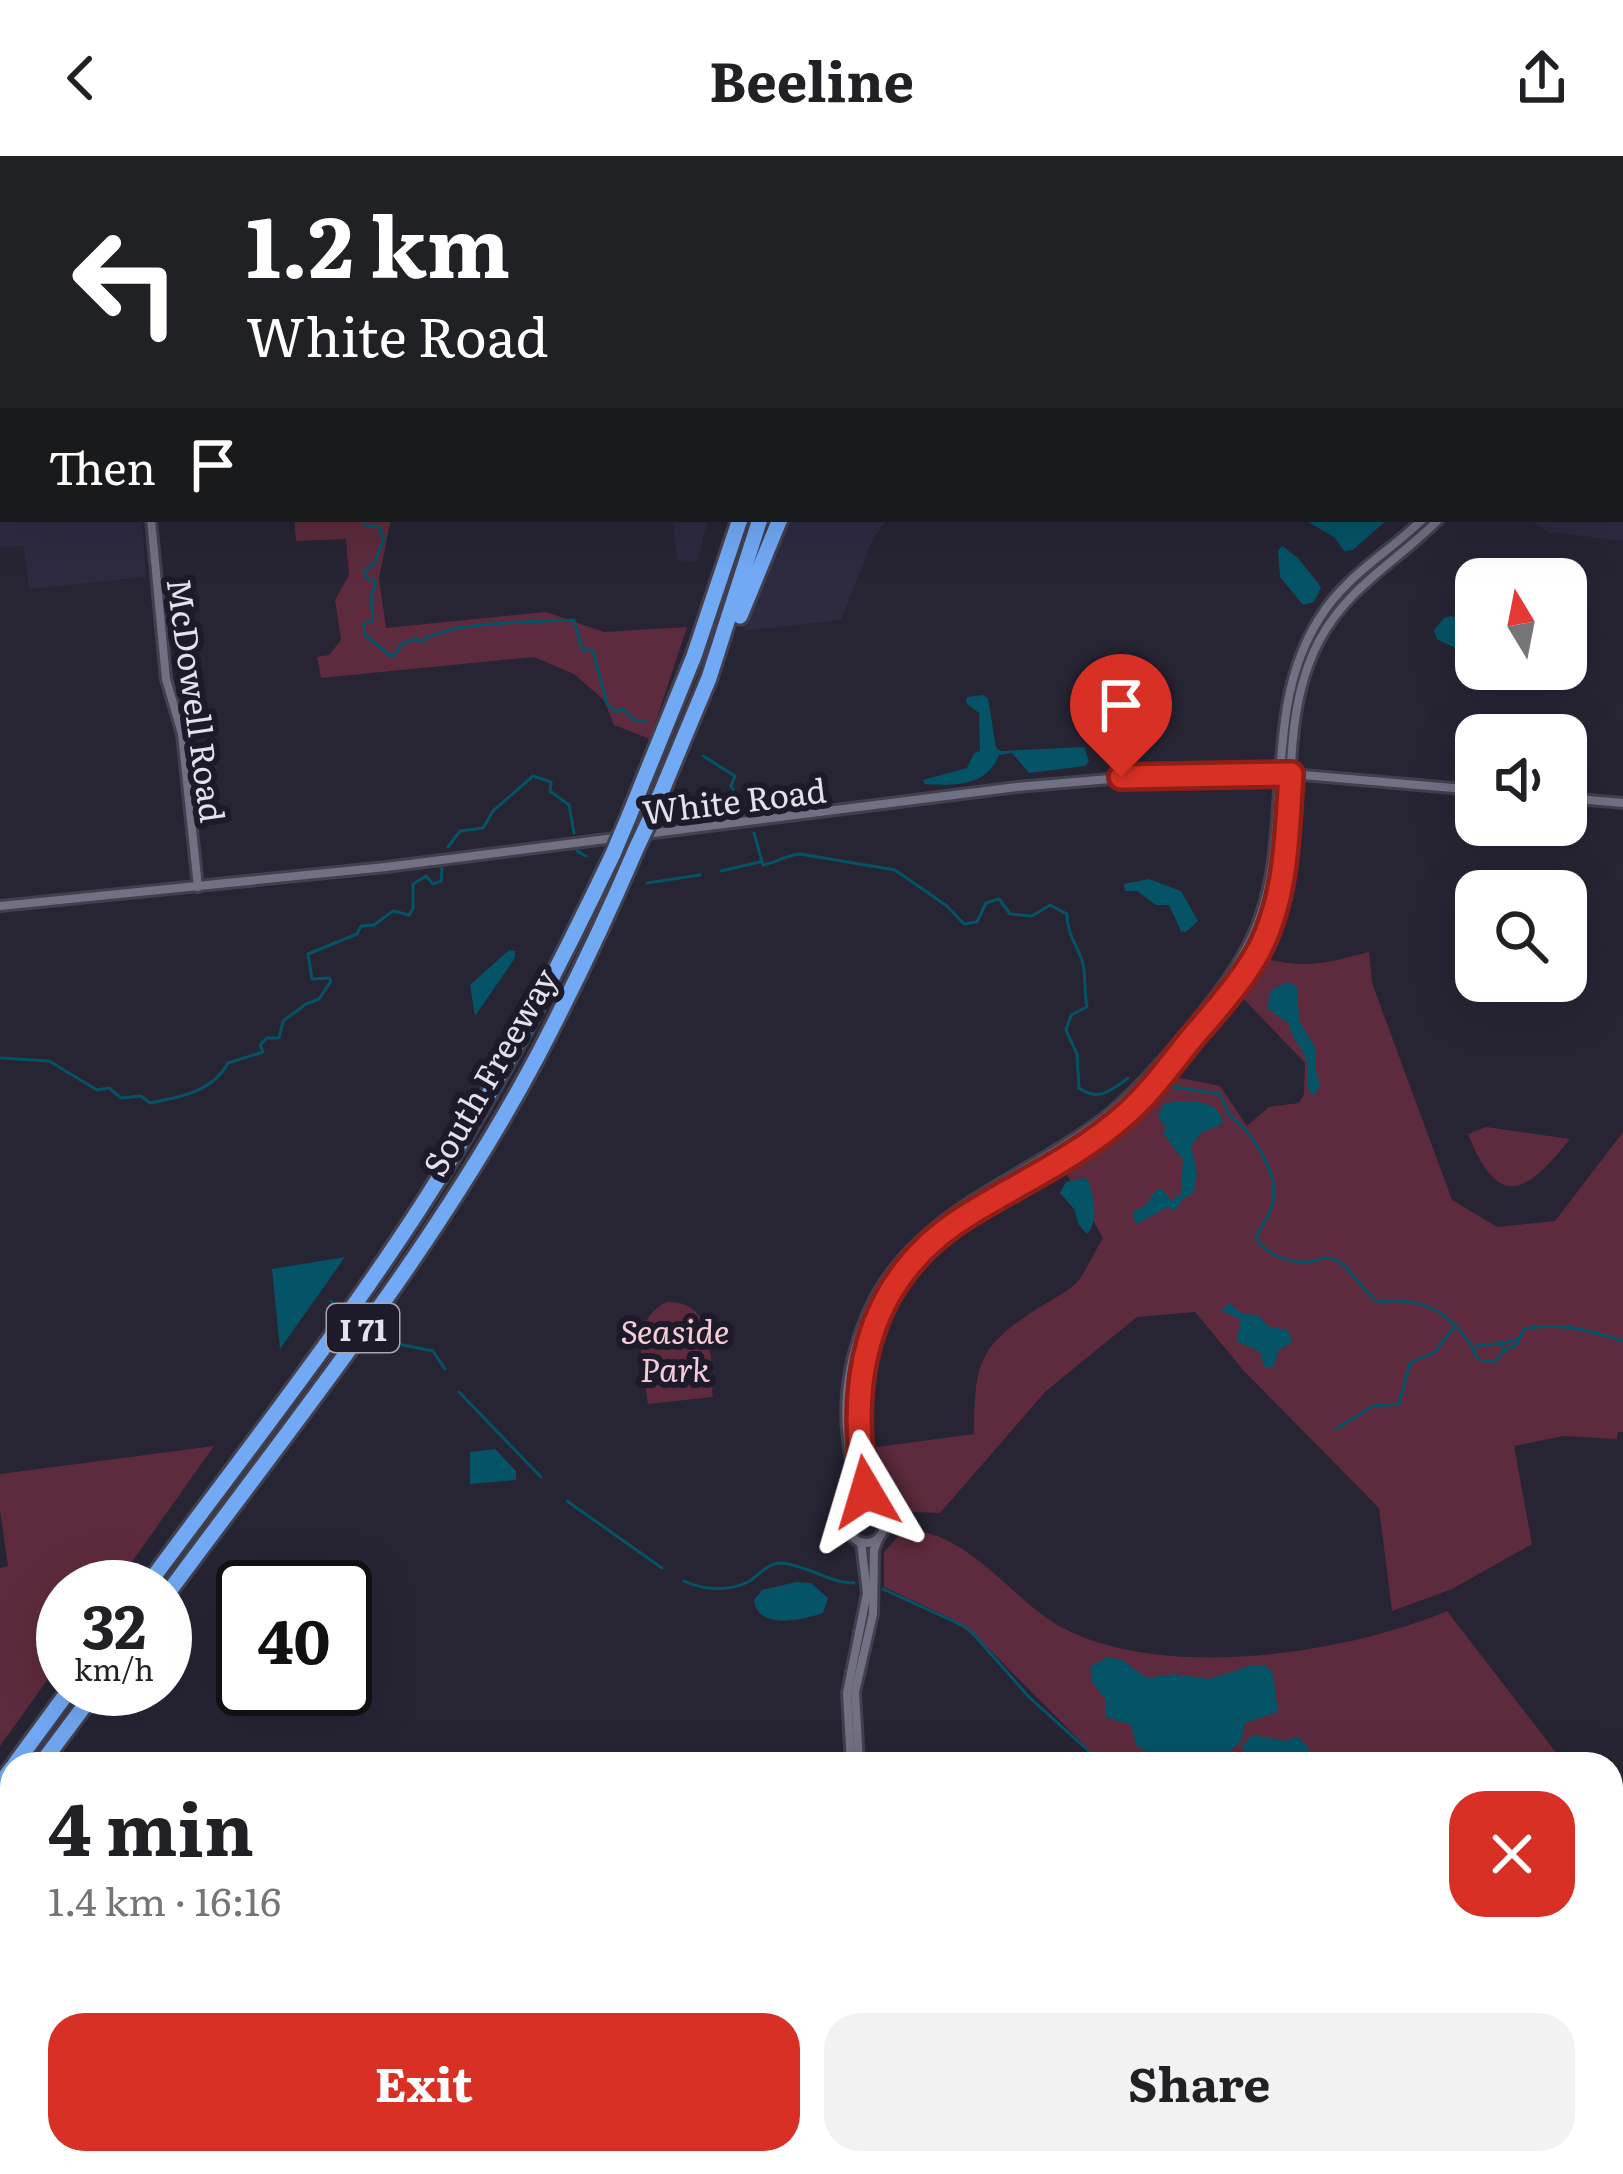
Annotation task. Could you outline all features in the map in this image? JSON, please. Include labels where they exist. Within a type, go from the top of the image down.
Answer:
[{"type":"highway","points":[[722,579],[729,522]]},
{"type":"highway","name":"South Freeway","points":[[166,1560],[358,1300],[526,1029],[613,854],[667,728],[739,522]]},
{"type":"highway","name":"South Freeway","points":[[192,1560],[380,1306],[537,1057],[650,819],[698,705],[759,522]]},
{"type":"highway","name":"I 71","points":[[698,705],[714,683],[775,522]]},
{"type":"highway","points":[[24,1752],[50,1716]]},
{"type":"highway","points":[[50,1752],[77,1716]]},
{"type":"street","name":"McDowell Road","points":[[151,522],[166,679],[182,734],[199,887]]},
{"type":"street","points":[[855,1752],[855,1692],[873,1615],[874,1550],[884,1521],[864,1481],[857,1392],[870,1336],[910,1265],[945,1231],[1124,1116],[1241,978],[1259,950],[1279,894],[1289,689],[1313,628],[1346,583],[1419,522]]},
{"type":"street","points":[[853,1752],[846,1702],[867,1593],[861,1542],[849,1530],[856,1492],[846,1426],[848,1386],[855,1347],[880,1288],[910,1248],[938,1222],[1117,1108],[1232,973],[1249,945],[1269,892],[1300,691],[1326,629],[1366,578],[1435,522]]},
{"type":"street","name":"White Road","points":[[0,907],[405,865],[1016,787],[1156,775],[1286,774],[1455,788]]},
{"type":"street","points":[[1587,799],[1623,802]]},
{"type":"street","points":[[854,1512],[868,1507],[877,1511]]},
{"type":"street","points":[[861,1542],[879,1537]]},
{"type":"shaded area","points":[[0,522],[142,522],[146,577],[29,589],[24,546],[0,547]]},
{"type":"shaded area","points":[[673,522],[707,522],[697,562],[677,560]]},
{"type":"shaded area","points":[[784,522],[886,522],[873,538],[841,620],[742,631]]},
{"type":"shaded area","points":[[1532,522],[1623,522],[1623,541],[1549,532]]},
{"type":"green space","points":[[294,522],[390,522],[379,578],[386,628],[546,612],[604,632],[687,627],[650,739],[614,725],[604,700],[574,674],[534,657],[321,678],[317,657],[329,655],[341,640],[335,600],[349,575],[346,539],[296,541]]},
{"type":"green space","points":[[1369,952],[1372,983],[1452,1200],[1497,1227],[1555,1221],[1623,1132],[1623,1432],[1618,1432],[1617,1439],[1564,1436],[1514,1446],[1532,1544],[1452,1589],[1392,1611],[1379,1508],[1244,1371],[1195,1312],[1137,1317],[1046,1391],[940,1513],[891,1511],[875,1489],[870,1448],[974,1434],[979,1373],[992,1346],[1019,1321],[1075,1284],[1103,1238],[1060,1162],[1117,1126],[1166,1075],[1220,1086],[1247,1126],[1269,1107],[1299,1103],[1304,1094],[1305,1063],[1236,991],[1261,957],[1316,964]]},
{"type":"green space","points":[[1486,1127],[1570,1139],[1540,1172],[1514,1186],[1491,1175],[1468,1134]]},
{"type":"green space","name":"Seaside Park","points":[[667,1302],[683,1304],[703,1322],[713,1397],[648,1404],[642,1333],[655,1310]]},
{"type":"green space","points":[[214,1446],[133,1560],[36,1560],[36,1696],[0,1746],[0,1568],[8,1566],[0,1474]]},
{"type":"green space","points":[[903,1531],[944,1539],[981,1562],[1048,1619],[1089,1639],[1137,1652],[1190,1657],[1301,1650],[1404,1627],[1447,1611],[1556,1752],[1091,1752],[983,1643],[948,1617],[884,1587],[884,1552]]},
{"type":"water","points":[[1308,522],[1385,522],[1353,550],[1344,551],[1334,537]]},
{"type":"water","points":[[1282,546],[1321,587],[1314,602],[1303,605],[1280,577],[1278,551]]},
{"type":"water","points":[[1455,617],[1455,647],[1437,639],[1434,630],[1444,618]]},
{"type":"water","points":[[967,697],[988,698],[996,748],[1084,747],[1089,761],[1085,766],[1029,773],[1012,753],[999,755],[987,773],[969,782],[925,784],[923,780],[967,768],[980,751],[979,713],[966,703]]},
{"type":"water","points":[[1149,879],[1181,891],[1198,921],[1186,932],[1181,931],[1169,905],[1156,905],[1137,891],[1125,891],[1124,884]]},
{"type":"water","points":[[509,950],[515,951],[515,958],[475,1016],[470,985]]},
{"type":"water","points":[[1287,982],[1297,987],[1299,1021],[1316,1049],[1320,1087],[1312,1096],[1306,1059],[1289,1024],[1267,1008],[1271,990]]},
{"type":"water","points":[[1178,1101],[1212,1107],[1223,1124],[1201,1133],[1191,1146],[1197,1173],[1194,1192],[1175,1211],[1168,1207],[1137,1224],[1134,1211],[1145,1206],[1156,1190],[1163,1190],[1171,1200],[1181,1193],[1183,1160],[1164,1135],[1165,1126],[1158,1117],[1163,1104]]},
{"type":"water","points":[[1089,1181],[1094,1209],[1087,1234],[1060,1193],[1066,1182]]},
{"type":"water","points":[[345,1257],[280,1349],[272,1269]]},
{"type":"water","points":[[1229,1303],[1243,1314],[1258,1315],[1268,1326],[1290,1331],[1291,1343],[1278,1351],[1275,1366],[1265,1368],[1259,1351],[1236,1341],[1241,1320],[1221,1310]]},
{"type":"water","points":[[495,1449],[516,1471],[516,1480],[470,1484],[470,1452]]},
{"type":"water","points":[[811,1583],[828,1598],[823,1613],[782,1621],[757,1610],[754,1600],[762,1590]]},
{"type":"water","points":[[1107,1657],[1122,1660],[1147,1678],[1173,1674],[1209,1679],[1266,1666],[1273,1673],[1278,1712],[1245,1723],[1241,1741],[1230,1752],[1146,1752],[1136,1745],[1131,1725],[1105,1717],[1105,1699],[1092,1682],[1090,1667]]},
{"type":"water","points":[[1253,1735],[1286,1741],[1297,1736],[1310,1752],[1245,1752],[1241,1746]]},
{"type":"waterway","points":[[363,522],[378,526],[384,538],[374,564],[364,571],[376,582],[371,597],[373,620],[364,624],[365,635],[392,657],[403,643],[452,630],[574,620],[582,649],[593,651],[607,704],[616,712],[623,709],[634,720],[646,721]]},
{"type":"waterway","points":[[703,756],[735,776],[731,786],[746,811]]},
{"type":"waterway","points":[[448,847],[460,831],[483,828],[493,811],[533,776],[551,782],[550,791],[569,805],[574,833]]},
{"type":"waterway","points":[[754,833],[763,865],[800,854],[895,870],[947,906],[964,924],[977,922],[986,903],[999,899],[1010,914],[1032,916],[1050,905],[1067,914],[1083,964],[1087,1007],[1071,1015],[1066,1030],[1077,1054],[1079,1088],[1098,1094],[1128,1078]]},
{"type":"waterway","points":[[577,851],[586,856]]},
{"type":"waterway","points":[[721,871],[760,862]]},
{"type":"waterway","points":[[1,1058],[49,1061],[97,1090],[109,1088],[121,1098],[141,1096],[150,1103],[194,1092],[213,1081],[228,1063],[263,1052],[260,1045],[267,1038],[279,1038],[283,1021],[319,999],[331,981],[312,979],[308,954],[357,934],[361,926],[374,925],[393,911],[409,915],[413,884],[426,876],[433,884],[441,881],[442,868]]},
{"type":"waterway","points":[[647,883],[700,875]]},
{"type":"waterway","points":[[1167,1086],[1220,1094],[1230,1116],[1260,1150],[1274,1192],[1256,1238],[1272,1253],[1300,1262],[1335,1260],[1379,1302],[1408,1301],[1444,1315],[1472,1347],[1519,1338]]},
{"type":"waterway","points":[[331,1301],[335,1305]]},
{"type":"waterway","points":[[1501,1344],[1505,1350],[1517,1344],[1524,1329],[1550,1326],[1623,1341]]},
{"type":"waterway","points":[[1336,1429],[1373,1406],[1399,1404],[1410,1363],[1435,1352],[1454,1327]]},
{"type":"waterway","points":[[378,1334],[388,1342],[433,1351],[445,1369]]},
{"type":"waterway","points":[[1473,1349],[1478,1359]]},
{"type":"waterway","points":[[1482,1361],[1495,1361],[1505,1350]]},
{"type":"waterway","points":[[459,1392],[541,1477]]},
{"type":"waterway","points":[[567,1501],[662,1568]]},
{"type":"waterway","points":[[684,1581],[707,1588],[732,1587],[781,1563],[854,1583]]},
{"type":"waterway","points":[[883,1589],[968,1628],[1029,1697],[1090,1752]]},
{"type":"route","points":[[866,1492],[857,1392],[870,1336],[898,1280],[945,1231],[1100,1135],[1137,1104],[1241,978],[1271,921],[1285,861],[1291,774],[1121,777]]}]
